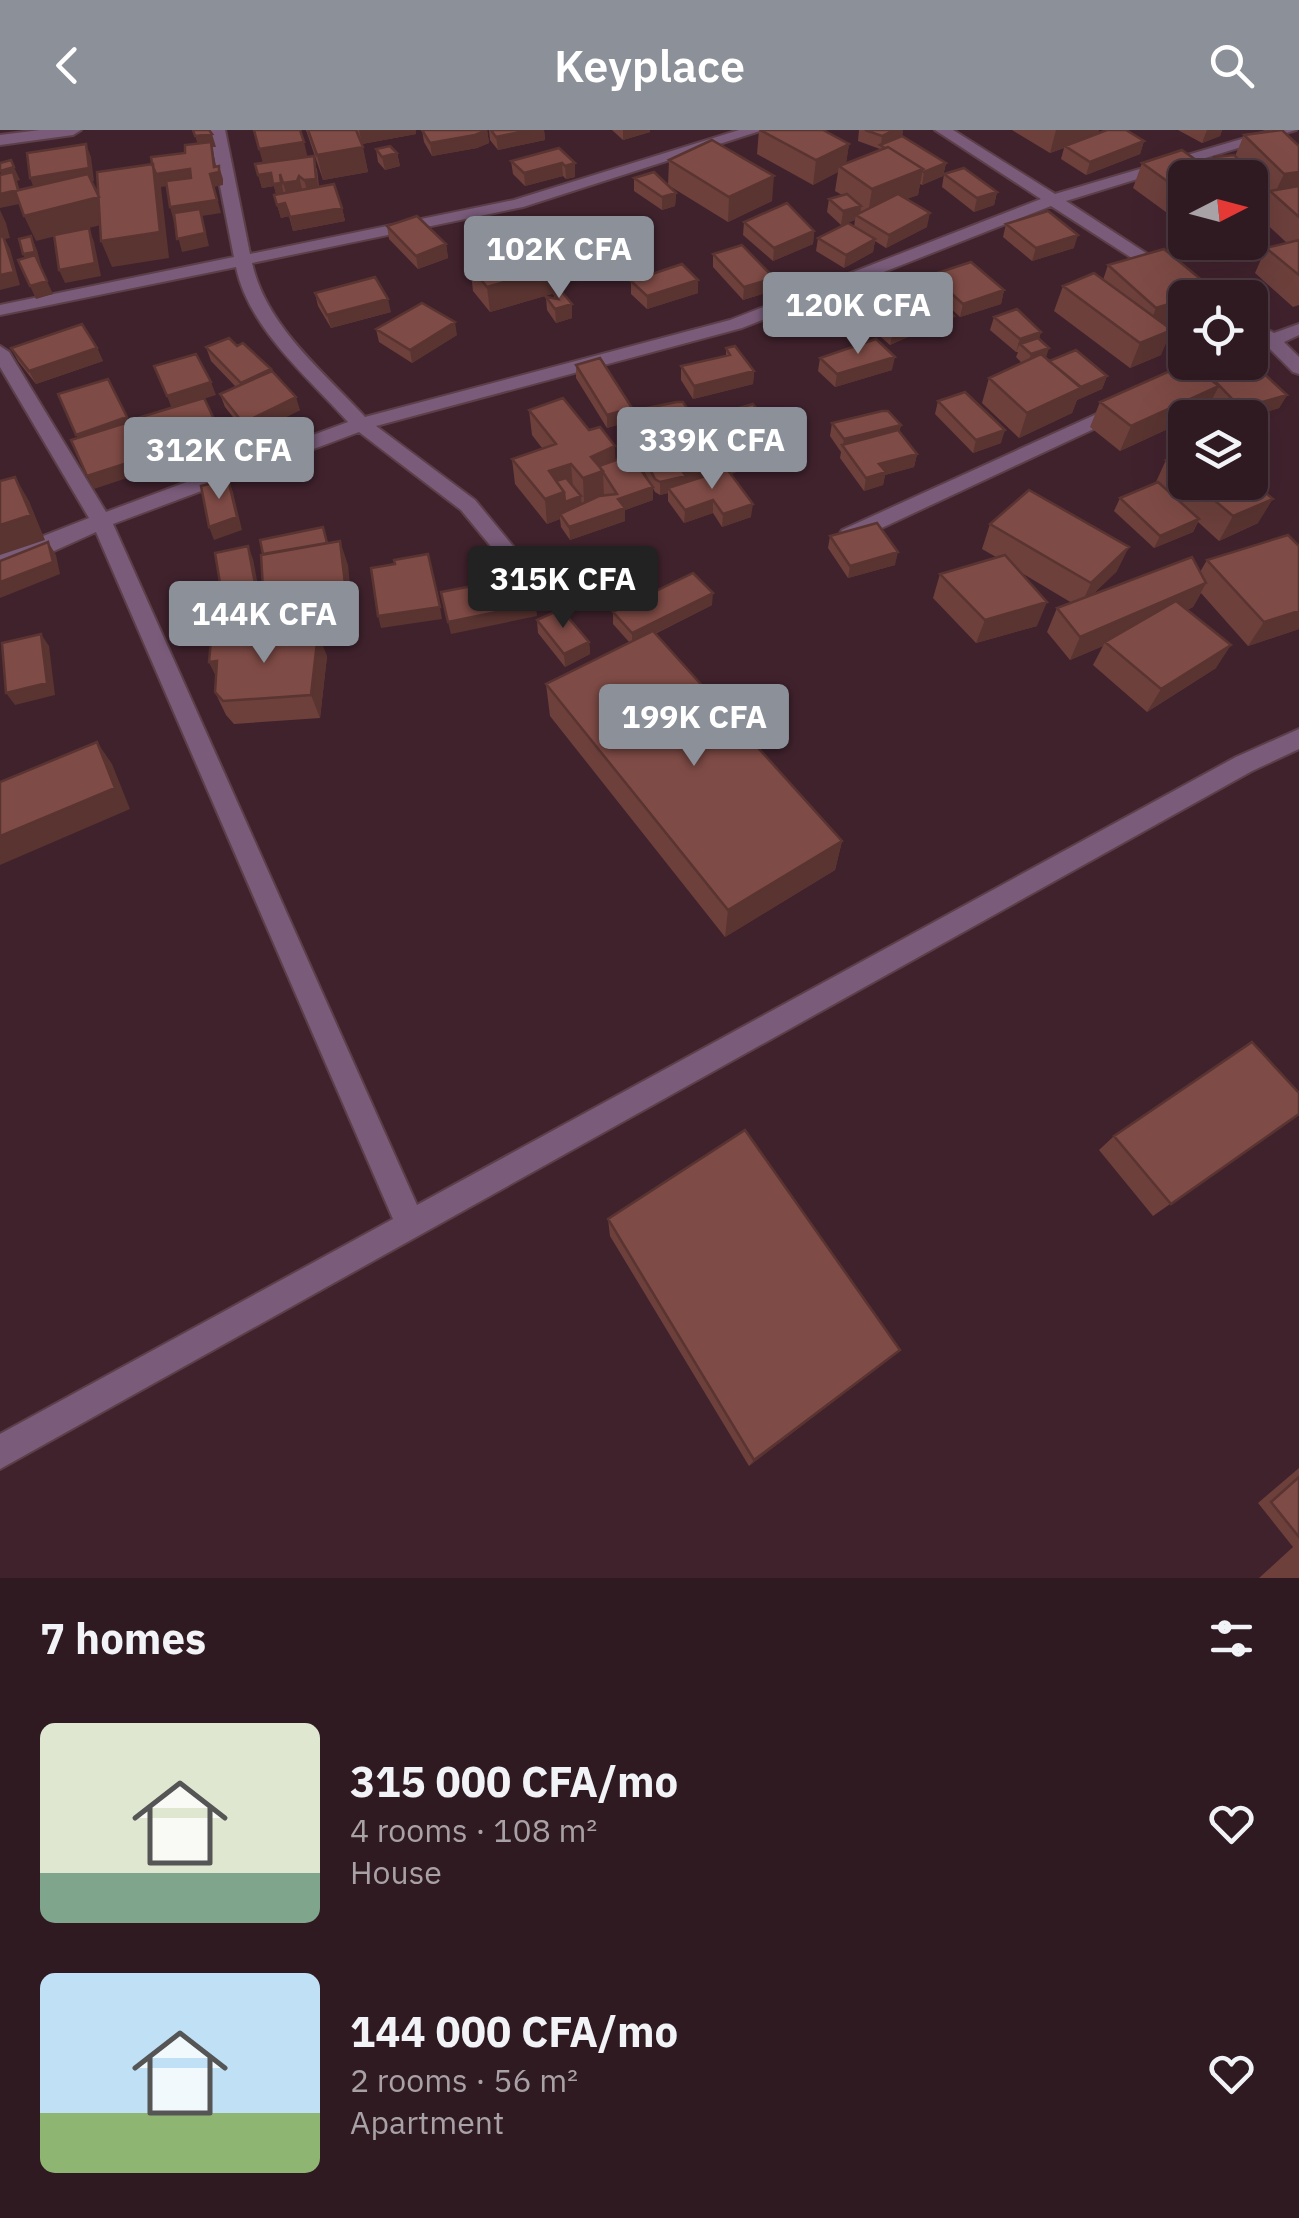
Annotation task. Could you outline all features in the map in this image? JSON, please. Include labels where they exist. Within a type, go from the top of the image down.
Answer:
[{"type":"street","points":[[0,140],[74,130]]},
{"type":"street","points":[[217,130],[253,301],[262,315],[361,424],[468,506],[519,566]]},
{"type":"street","points":[[0,310],[517,204],[755,130]]},
{"type":"street","points":[[944,130],[1180,280]]},
{"type":"street","points":[[0,562],[361,424],[736,324],[1055,198],[1288,130]]},
{"type":"street","points":[[1268,340],[1299,329]]},
{"type":"street","points":[[1268,337],[1299,368]]},
{"type":"street","points":[[0,352],[101,521],[410,1224]]},
{"type":"street","points":[[844,538],[1182,380]]},
{"type":"street","points":[[0,1452],[1227,774],[1299,738]]},
{"type":"building","points":[[193,130],[209,130],[212,134],[195,136]]},
{"type":"building","points":[[254,130],[300,130],[304,142],[259,149]]},
{"type":"building","points":[[308,130],[356,130],[363,147],[317,155]]},
{"type":"building","points":[[422,130],[487,130],[430,143]]},
{"type":"building","points":[[491,130],[530,130],[496,137]]},
{"type":"building","points":[[760,130],[823,130],[849,144],[816,160]]},
{"type":"building","points":[[865,130],[894,130],[882,136]]},
{"type":"building","points":[[1107,130],[1126,130],[1144,141],[1090,162],[1065,146]]},
{"type":"building","points":[[1282,130],[1299,146],[1299,172],[1284,174],[1244,135]]},
{"type":"building","points":[[902,136],[946,163],[924,172],[880,145]]},
{"type":"building","points":[[712,140],[774,176],[729,197],[669,160]]},
{"type":"building","points":[[211,142],[214,167],[219,166],[219,172],[210,174],[217,200],[170,207],[166,181],[191,178],[190,169],[156,174],[151,157],[185,153],[185,145]]},
{"type":"building","points":[[86,144],[89,168],[30,178],[27,153]]},
{"type":"building","points":[[390,146],[397,153],[382,157],[376,149]]},
{"type":"building","points":[[888,147],[923,169],[872,189],[839,166]]},
{"type":"building","points":[[559,148],[575,163],[524,173],[511,161]]},
{"type":"building","points":[[1182,150],[1196,160],[1168,160],[1168,182],[1142,163]]},
{"type":"building","points":[[1234,155],[1239,160],[1218,160],[1215,157]]},
{"type":"building","points":[[314,156],[316,179],[304,180],[299,176],[297,181],[283,183],[280,174],[281,183],[273,184],[271,173],[258,175],[255,164]]},
{"type":"building","points":[[11,160],[14,167],[0,171],[0,163]]},
{"type":"building","points":[[153,164],[160,232],[101,241],[97,172]]},
{"type":"building","points":[[964,168],[997,192],[977,198],[944,174]]},
{"type":"building","points":[[13,172],[18,190],[0,194],[0,175]]},
{"type":"building","points":[[654,172],[676,193],[662,197],[634,178]]},
{"type":"building","points":[[88,174],[99,197],[24,216],[15,191]]},
{"type":"building","points":[[334,184],[342,208],[290,217],[285,203],[277,205],[274,195]]},
{"type":"building","points":[[1299,186],[1299,217],[1270,191]]},
{"type":"building","points":[[847,194],[861,206],[843,211],[829,199]]},
{"type":"building","points":[[898,194],[930,213],[889,235],[856,215]]},
{"type":"building","points":[[787,203],[814,231],[774,248],[744,222]]},
{"type":"building","points":[[200,209],[205,233],[177,239],[174,213]]},
{"type":"building","points":[[1048,211],[1078,235],[1036,248],[1006,224]]},
{"type":"building","points":[[417,216],[446,244],[416,256],[387,226]]},
{"type":"building","points":[[525,222],[540,244],[503,256],[486,232]]},
{"type":"building","points":[[848,223],[875,239],[846,255],[818,238]]},
{"type":"building","points":[[89,228],[95,263],[59,270],[54,235]]},
{"type":"building","points":[[3,236],[14,272],[0,275],[0,237]]},
{"type":"building","points":[[31,236],[35,252],[23,254],[19,239]]},
{"type":"building","points":[[1299,240],[1299,275],[1268,250]]},
{"type":"building","points":[[552,241],[567,258],[548,263],[553,268],[487,287],[470,266]]},
{"type":"building","points":[[742,245],[774,278],[744,287],[713,254]]},
{"type":"building","points":[[1164,249],[1168,260],[1177,260],[1202,280],[1168,280],[1168,304],[1156,308],[1108,265]]},
{"type":"building","points":[[35,255],[47,281],[30,286],[18,260]]},
{"type":"building","points":[[971,262],[1004,290],[963,304],[931,275]]},
{"type":"building","points":[[682,264],[698,280],[647,296],[631,281]]},
{"type":"building","points":[[1094,273],[1168,327],[1168,332],[1140,343],[1063,286]]},
{"type":"building","points":[[909,276],[954,316],[934,322],[890,283]]},
{"type":"building","points":[[375,277],[388,299],[327,315],[315,293]]},
{"type":"building","points":[[562,292],[572,304],[555,309],[546,297],[558,299],[554,294]]},
{"type":"building","points":[[887,302],[913,323],[893,331],[867,310]]},
{"type":"building","points":[[422,303],[455,322],[410,350],[376,329]]},
{"type":"building","points":[[1017,309],[1041,332],[1020,339],[994,317]]},
{"type":"building","points":[[82,324],[97,348],[29,371],[11,348]]},
{"type":"building","points":[[229,338],[237,346],[243,343],[271,369],[241,383],[206,347]]},
{"type":"building","points":[[1038,338],[1049,348],[1031,354],[1020,344]]},
{"type":"building","points":[[876,339],[895,357],[837,374],[820,358]]},
{"type":"building","points":[[735,346],[754,371],[694,386],[681,366],[730,355],[726,348]]},
{"type":"building","points":[[1076,350],[1107,376],[1081,387],[1049,361]]},
{"type":"building","points":[[196,354],[211,382],[167,396],[154,366]]},
{"type":"building","points":[[1041,354],[1081,388],[1027,413],[989,378]]},
{"type":"building","points":[[600,358],[632,408],[607,415],[576,365]]},
{"type":"building","points":[[272,371],[296,397],[243,423],[220,394]]},
{"type":"building","points":[[1168,372],[1168,380],[1211,380],[1219,386],[1188,400],[1168,400],[1168,409],[1131,426],[1100,402]]},
{"type":"building","points":[[1268,377],[1287,395],[1268,400],[1233,400],[1215,381]]},
{"type":"building","points":[[108,379],[127,417],[76,435],[58,394]]},
{"type":"building","points":[[965,392],[1005,430],[976,440],[938,401]]},
{"type":"building","points":[[204,398],[214,419],[144,440],[134,419]]},
{"type":"building","points":[[563,398],[589,430],[600,427],[615,446],[591,457],[603,471],[583,478],[571,464],[549,471],[564,492],[545,499],[512,459],[556,444],[529,410]]},
{"type":"building","points":[[683,402],[692,416],[627,432],[617,414]]},
{"type":"building","points":[[753,404],[780,438],[733,461],[701,419]]},
{"type":"building","points":[[888,411],[901,425],[844,439],[832,423]]},
{"type":"building","points":[[132,421],[149,456],[87,476],[71,440]]},
{"type":"building","points":[[799,428],[804,433],[783,440],[777,434]]},
{"type":"building","points":[[898,430],[917,454],[879,464],[886,472],[866,478],[842,445]]},
{"type":"building","points":[[691,432],[710,466],[683,472],[686,476],[660,482],[655,479],[637,445]]},
{"type":"building","points":[[630,455],[653,487],[618,499],[625,508],[569,527],[560,514],[599,496],[617,494],[599,466]]},
{"type":"building","points":[[727,469],[753,504],[723,514],[713,500],[685,510],[668,488]]},
{"type":"building","points":[[15,477],[31,515],[0,525],[0,481]]},
{"type":"building","points":[[566,478],[581,496],[565,502],[564,492],[556,481]]},
{"type":"building","points":[[228,479],[237,517],[209,527],[201,486]]},
{"type":"building","points":[[1158,482],[1168,491],[1168,500],[1178,500],[1199,519],[1160,536],[1120,498]]},
{"type":"building","points":[[1029,490],[1129,547],[1091,583],[990,524]]},
{"type":"building","points":[[1268,495],[1273,499],[1233,516],[1214,500],[1268,500]]},
{"type":"building","points":[[877,523],[898,552],[850,566],[830,536]]},
{"type":"building","points":[[323,527],[327,543],[263,554],[260,540]]},
{"type":"building","points":[[1288,535],[1299,546],[1299,611],[1264,622],[1207,560]]},
{"type":"building","points":[[340,541],[346,592],[264,605],[261,555]]},
{"type":"building","points":[[48,542],[53,562],[0,582],[0,561]]},
{"type":"building","points":[[248,546],[258,600],[224,607],[215,553]]},
{"type":"building","points":[[428,554],[440,607],[378,616],[371,568]]},
{"type":"building","points":[[1005,555],[1047,602],[985,620],[940,574]]},
{"type":"building","points":[[1192,557],[1206,583],[1080,637],[1057,608]]},
{"type":"building","points":[[693,573],[713,593],[632,633],[613,612]]},
{"type":"building","points":[[524,576],[536,604],[448,622],[441,592]]},
{"type":"building","points":[[1176,601],[1231,645],[1161,689],[1105,642]]},
{"type":"building","points":[[561,609],[589,642],[564,654],[537,620]]},
{"type":"building","points":[[653,631],[842,841],[728,910],[546,684]]},
{"type":"building","points":[[318,633],[311,695],[223,701],[215,692],[217,661],[209,662],[211,640]]},
{"type":"building","points":[[41,634],[47,683],[6,693],[2,643]]},
{"type":"building","points":[[97,742],[115,788],[0,836],[0,782]]},
{"type":"building","points":[[1252,1042],[1299,1093],[1299,1114],[1171,1204],[1114,1136]]},
{"type":"building","points":[[745,1130],[900,1350],[754,1460],[608,1219]]},
{"type":"building","points":[[1299,1477],[1299,1537],[1271,1502]]}]
